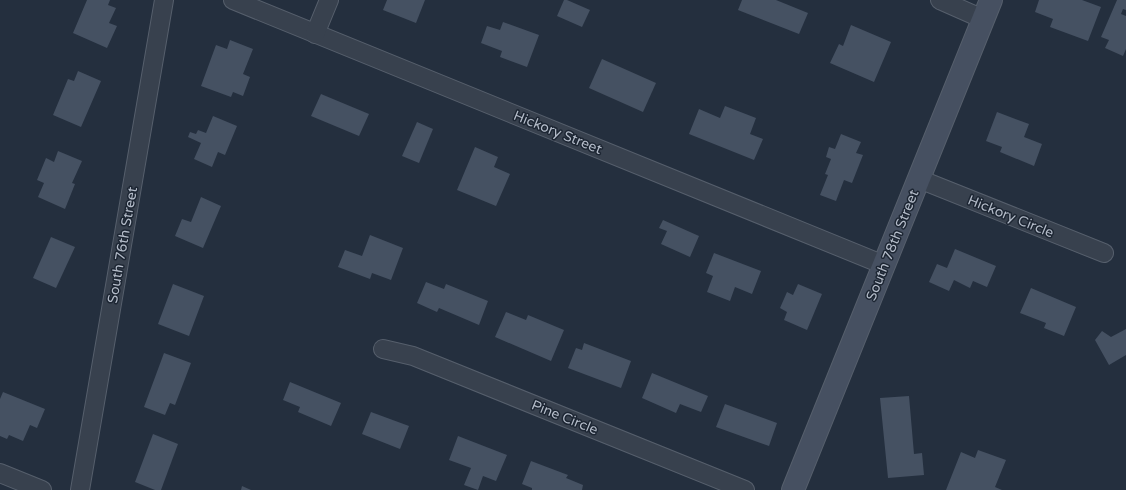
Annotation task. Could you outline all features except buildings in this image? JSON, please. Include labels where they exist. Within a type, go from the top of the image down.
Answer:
[{"type":"main road","name":"South 78th Street","points":[[793,490],[987,10]]},
{"type":"street","name":"South 76th Street","points":[[80,490],[164,0]]},
{"type":"street","name":"Hickory Street","points":[[233,0],[884,264]]},
{"type":"street","points":[[315,34],[329,0]]},
{"type":"street","points":[[940,0],[987,10]]},
{"type":"street","name":"Hickory Circle","points":[[919,179],[1104,253]]},
{"type":"street","name":"Pine Circle","points":[[383,349],[413,356],[745,490]]},
{"type":"street","points":[[0,473],[42,490]]}]
